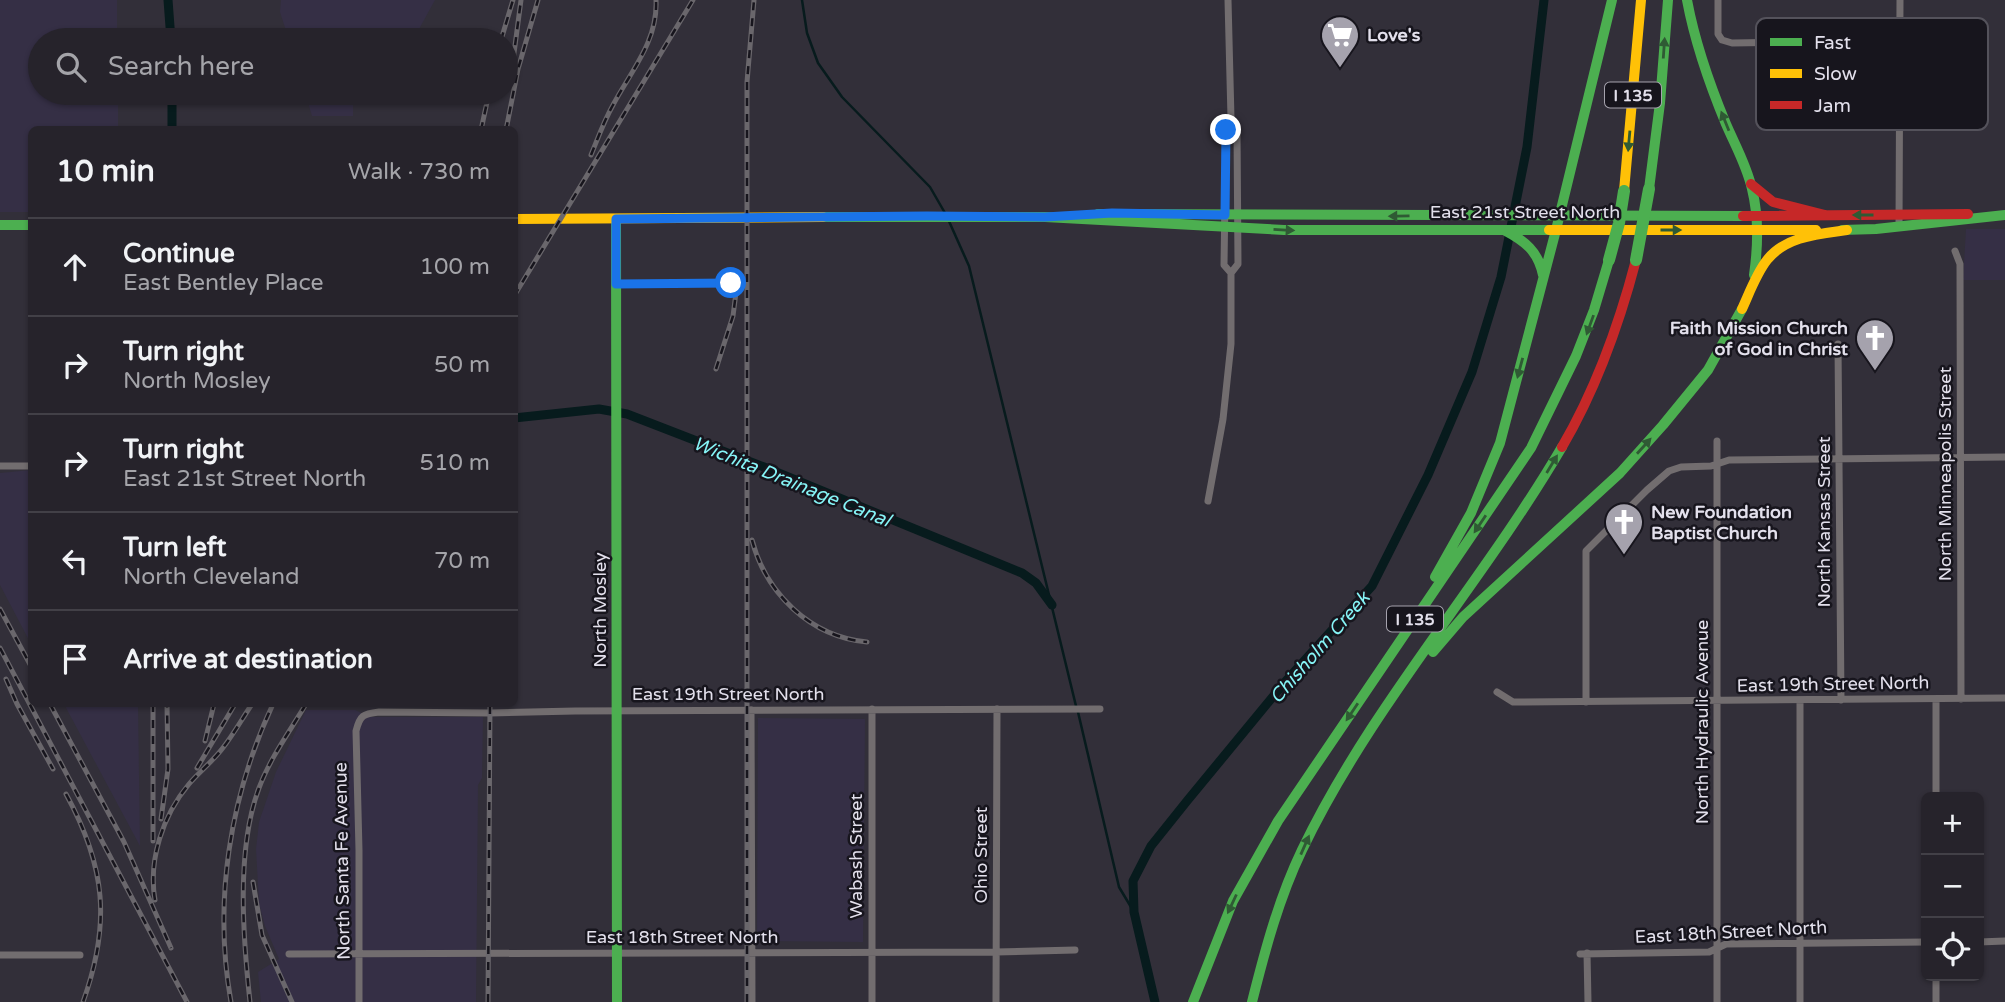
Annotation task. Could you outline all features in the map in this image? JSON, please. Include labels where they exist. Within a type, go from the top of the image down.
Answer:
[{"type":"main road","points":[[1389,656],[1471,513],[1500,443],[1544,278],[1612,0]]},
{"type":"main road","name":"I 135","points":[[1193,1002],[1233,901],[1278,821],[1531,448],[1555,404],[1584,340],[1597,305],[1624,191],[1641,0]]},
{"type":"main road","name":"I 135","points":[[1252,1002],[1270,932],[1310,834],[1390,703],[1511,527],[1571,431],[1606,357],[1636,260],[1649,189],[1660,103],[1668,0]]},
{"type":"main road","points":[[1390,703],[1463,617],[1620,473],[1663,425],[1708,370],[1746,302],[1757,260],[1751,184],[1700,55],[1686,0]]},
{"type":"main road","points":[[1751,184],[1773,202],[1825,215]]},
{"type":"main road","name":"East 21st Street North","points":[[1231,221],[1284,230],[1847,230],[1899,221],[2005,214]]},
{"type":"main road","name":"East 21st Street North","points":[[518,219],[973,216],[1231,221],[1492,215],[1825,215],[1899,221]]},
{"type":"main road","name":"North Mosley","points":[[616,219],[617,1002]]},
{"type":"main road","points":[[0,225],[28,225]]},
{"type":"main road","points":[[1504,230],[1530,245],[1539,258],[1544,278]]},
{"type":"main road","points":[[1752,285],[1766,261],[1794,240],[1847,230]]},
{"type":"street","points":[[1228,0],[1231,118],[1237,131],[1231,221],[1224,265],[1231,273]]},
{"type":"street","points":[[1718,0],[1718,34],[1722,40],[1756,41]]},
{"type":"street","points":[[1900,0],[1900,18]]},
{"type":"street","points":[[1208,500],[1223,419],[1231,344],[1231,273],[1238,264],[1231,221],[1226,130],[1231,118]]},
{"type":"street","points":[[1899,221],[1900,130]]},
{"type":"street","name":"North Minneapolis Street","points":[[1955,251],[1960,264],[1961,699]]},
{"type":"street","points":[[616,284],[731,283]]},
{"type":"street","name":"North Kansas Street","points":[[1838,344],[1840,700]]},
{"type":"street","name":"North Hydraulic Avenue","points":[[1717,441],[1717,1002]]},
{"type":"street","points":[[1586,702],[1586,551],[1669,471],[1681,467],[1712,466],[1729,460],[2005,457]]},
{"type":"street","points":[[0,466],[28,466]]},
{"type":"street","name":"East 19th Street North","points":[[1497,692],[1513,702],[2005,698]]},
{"type":"street","points":[[1936,699],[1936,792]]},
{"type":"street","points":[[1800,700],[1800,1002]]},
{"type":"street","name":"Wabash Street","points":[[872,709],[872,1002]]},
{"type":"street","name":"Ohio Street","points":[[996,1002],[997,709]]},
{"type":"street","name":"East 19th Street North","points":[[359,720],[365,714],[379,712],[1100,709]]},
{"type":"street","points":[[751,710],[752,1002]]},
{"type":"street","name":"North Santa Fe Avenue","points":[[359,720],[356,731],[359,1002]]},
{"type":"street","points":[[1984,942],[2005,941]]},
{"type":"street","name":"East 18th Street North","points":[[1588,1002],[1583,953],[1709,952],[1726,944],[1921,942]]},
{"type":"street","name":"East 18th Street North","points":[[289,954],[1075,950]]},
{"type":"street","points":[[0,956],[80,955]]},
{"type":"street","points":[[1936,981],[1936,1002]]},
{"type":"shaded area","points":[[0,0],[117,0],[117,28],[28,28],[28,105],[118,105],[118,126],[28,126],[28,212],[0,212]]},
{"type":"shaded area","points":[[281,0],[435,0],[420,28],[285,28],[280,12]]},
{"type":"shaded area","points":[[309,105],[353,105],[353,116],[312,116]]},
{"type":"shaded area","points":[[1966,229],[2005,229],[2005,280],[1963,280]]},
{"type":"shaded area","points":[[28,470],[28,638],[0,585],[0,473]]},
{"type":"shaded area","points":[[66,707],[138,707],[140,846]]},
{"type":"shaded area","points":[[306,710],[355,710],[370,717],[483,717],[482,778],[478,785],[476,1002],[261,1002],[258,972],[279,959],[259,903],[256,849],[259,822],[276,772]]},
{"type":"shaded area","points":[[758,718],[865,719],[863,942],[757,941]]},
{"type":"waterway","name":"Wichita Drainage Canal","points":[[168,0],[170,28]]},
{"type":"waterway","points":[[802,0],[807,33],[818,63],[842,97],[930,187],[945,213]]},
{"type":"waterway","name":"Chisholm Creek","points":[[1155,1002],[1134,912],[1133,881],[1151,846],[1187,801],[1285,682],[1372,586],[1428,475],[1472,372],[1501,277],[1527,147],[1544,0]]},
{"type":"waterway","name":"Wichita Drainage Canal","points":[[172,105],[172,126]]},
{"type":"waterway","points":[[948,219],[969,266],[1076,706]]},
{"type":"waterway","name":"Wichita Drainage Canal","points":[[518,418],[599,409],[627,414],[1022,573],[1036,583],[1052,605]]},
{"type":"waterway","points":[[1078,712],[1119,887],[1134,912]]},
{"type":"railway","points":[[505,28],[513,0]]},
{"type":"railway","points":[[517,28],[521,0]]},
{"type":"railway","points":[[518,69],[538,0]]},
{"type":"railway","points":[[591,155],[610,111],[648,42],[653,29],[656,0]]},
{"type":"railway","points":[[518,289],[693,0]]},
{"type":"railway","points":[[747,1002],[747,82],[754,0]]},
{"type":"railway","points":[[482,126],[486,105]]},
{"type":"railway","points":[[507,126],[511,105]]},
{"type":"railway","points":[[716,369],[733,316],[738,277]]},
{"type":"railway","points":[[752,540],[768,578],[794,609],[827,632],[867,642]]},
{"type":"railway","points":[[0,609],[28,661]]},
{"type":"railway","points":[[0,648],[28,701]]},
{"type":"railway","points":[[6,679],[53,769]]},
{"type":"railway","points":[[31,707],[187,1002]]},
{"type":"railway","points":[[52,707],[124,842],[171,948]]},
{"type":"railway","points":[[153,707],[153,841]]},
{"type":"railway","points":[[161,819],[168,769],[167,707]]},
{"type":"railway","points":[[205,741],[213,707]]},
{"type":"railway","points":[[197,768],[233,707]]},
{"type":"railway","points":[[155,900],[154,869],[165,824],[180,796],[222,749],[250,707]]},
{"type":"railway","points":[[231,1002],[224,926],[229,850],[246,775],[272,707]]},
{"type":"railway","points":[[250,1002],[243,894],[247,838],[259,788],[304,707]]},
{"type":"railway","points":[[488,1002],[490,707]]},
{"type":"railway","points":[[66,794],[89,846],[100,896],[98,947],[83,1002]]},
{"type":"railway","points":[[253,882],[262,935],[292,1002]]},
{"type":"traffic: fast","points":[[1435,577],[1471,513],[1500,443],[1612,0]]},
{"type":"traffic: fast","points":[[1649,189],[1660,103],[1668,0]]},
{"type":"traffic: fast","points":[[1687,0],[1708,78],[1752,189],[1757,232],[1754,275]]},
{"type":"traffic: fast","points":[[1636,260],[1649,189]]},
{"type":"traffic: fast","points":[[1609,260],[1624,191]]},
{"type":"traffic: fast","points":[[1098,214],[1743,216]]},
{"type":"traffic: fast","points":[[1842,230],[1876,229],[2005,215]]},
{"type":"traffic: fast","points":[[823,217],[1045,217],[1284,230],[1549,230]]},
{"type":"traffic: fast","points":[[616,219],[617,1002]]},
{"type":"traffic: fast","points":[[0,225],[28,225]]},
{"type":"traffic: fast","points":[[1504,230],[1518,238],[1534,253],[1543,275]]},
{"type":"traffic: fast","points":[[1193,1002],[1233,901],[1278,821],[1531,448],[1576,356],[1609,260]]},
{"type":"traffic: fast","points":[[1433,652],[1463,617],[1620,473],[1708,370],[1742,309]]},
{"type":"traffic: fast","points":[[1252,1002],[1286,887],[1330,797],[1393,696],[1497,548],[1562,447]]},
{"type":"traffic: slow","points":[[1624,191],[1641,0]]},
{"type":"traffic: slow","points":[[518,219],[823,217]]},
{"type":"traffic: slow","points":[[1549,230],[1816,230]]},
{"type":"traffic: slow","points":[[1742,309],[1759,271],[1775,252],[1804,237],[1847,230]]},
{"type":"traffic: jam","points":[[1751,184],[1773,202],[1825,215]]},
{"type":"traffic: jam","points":[[1743,216],[1968,214]]},
{"type":"traffic: jam","points":[[1562,447],[1586,402],[1605,356],[1636,260]]},
{"type":"place","name":"Love's","points":[[1340,69]]},
{"type":"place","name":"Faith Mission Church of God in Christ","points":[[1875,372]]},
{"type":"place","name":"New Foundation Baptist Church","points":[[1624,556]]},
{"type":"route","points":[[731,283],[616,284],[616,219],[1045,217],[1112,213],[1225,215],[1226,130]]}]
